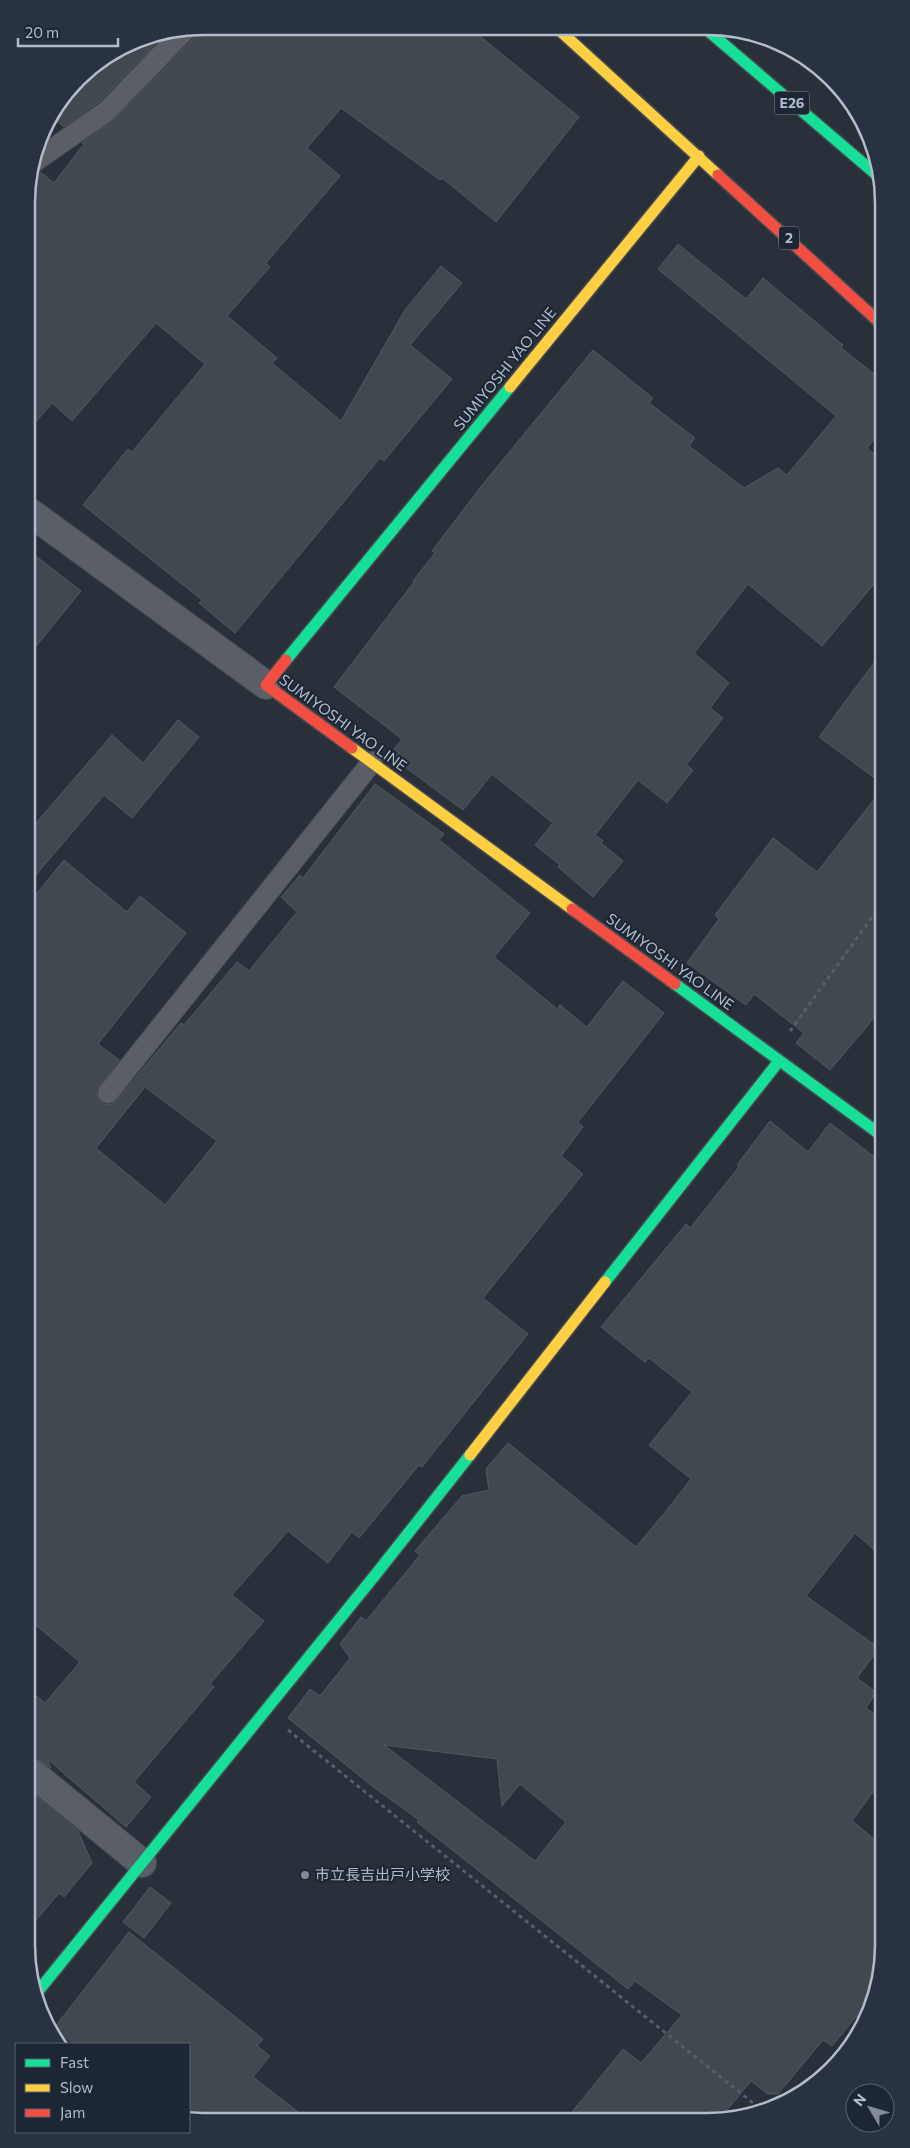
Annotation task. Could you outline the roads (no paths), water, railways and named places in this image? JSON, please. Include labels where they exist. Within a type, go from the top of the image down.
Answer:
[{"type":"main road","name":"2","points":[[565,35],[875,318]]},
{"type":"main road","name":"E26","points":[[713,35],[871,170]]},
{"type":"main road","name":"SUMIYOSHI YAO LINE","points":[[699,156],[266,685],[875,1131]]},
{"type":"main road","points":[[40,1983],[142,1863],[376,1574],[779,1061]]},
{"type":"street","points":[[35,516],[266,685]]},
{"type":"street","points":[[35,1775],[142,1863]]},
{"type":"lane","points":[[48,141],[107,111],[179,36]]},
{"type":"lane","points":[[108,1093],[372,762]]},
{"type":"place","name":"市立長吉出戸小学校","points":[[305,1875]]}]
